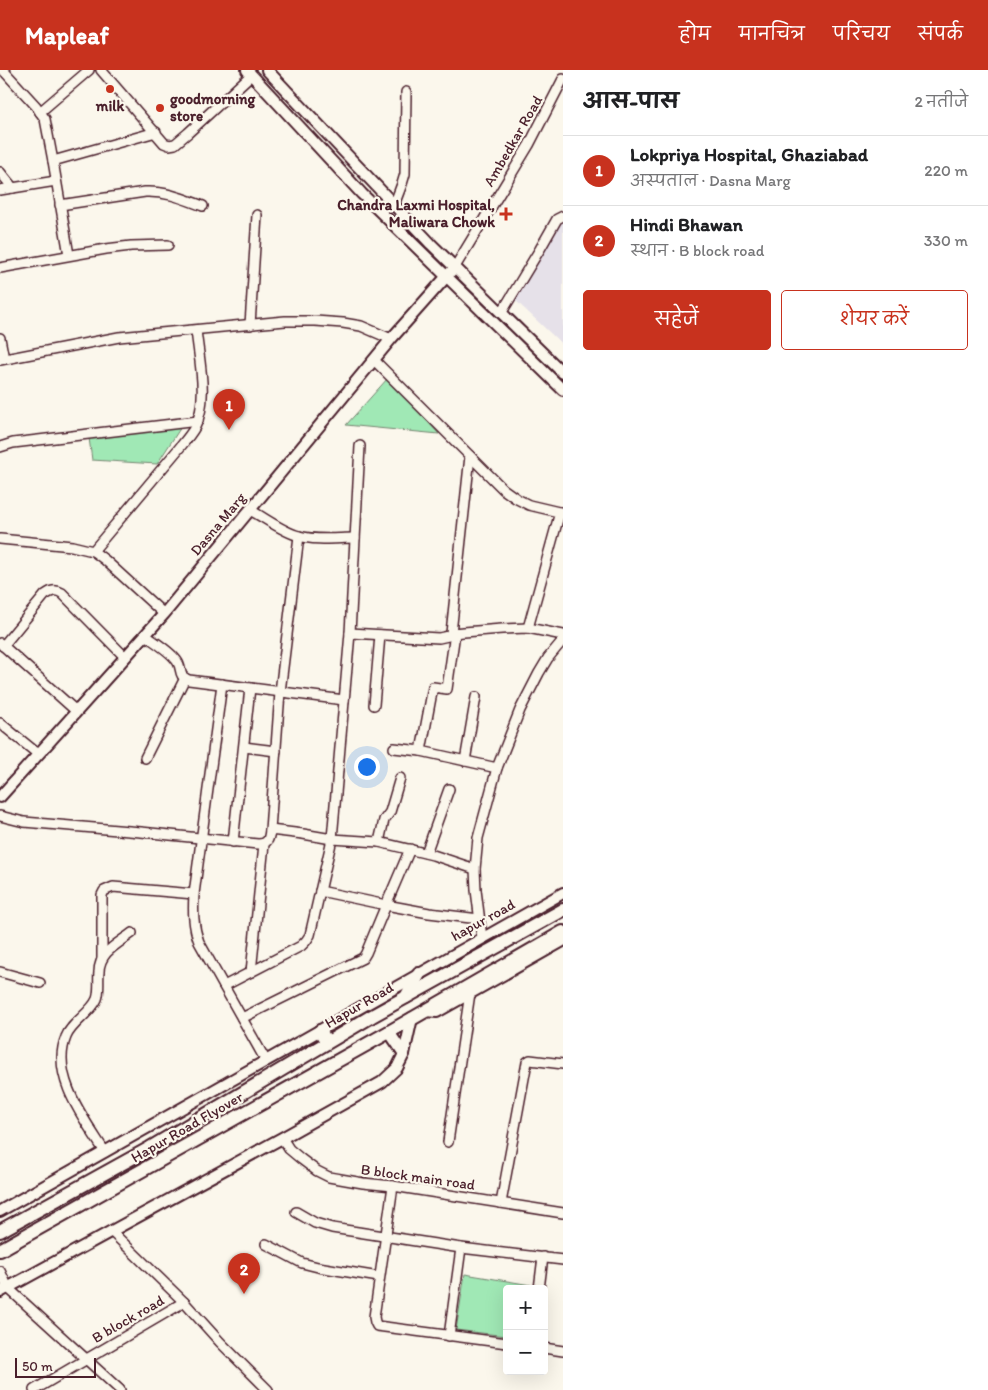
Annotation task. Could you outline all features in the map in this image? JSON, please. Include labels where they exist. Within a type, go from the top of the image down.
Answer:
[{"type":"main road","points":[[406,996],[563,910]]},
{"type":"main road","points":[[425,1011],[563,932]]},
{"type":"main road","points":[[406,996],[419,974]]},
{"type":"main road","name":"Hapur Road","points":[[327,1042],[406,996]]},
{"type":"main road","name":"Hapur Road Flyover","points":[[0,1250],[425,1011]]},
{"type":"main road","points":[[320,1031],[327,1042]]},
{"type":"main road","name":"Hapur Road Flyover","points":[[0,1231],[150,1148],[327,1042]]},
{"type":"street","points":[[3,70],[45,119],[69,256]]},
{"type":"street","points":[[40,112],[89,70]]},
{"type":"street","points":[[101,70],[164,143],[169,145],[175,144],[249,72],[362,194],[563,390]]},
{"type":"street","points":[[269,71],[431,244],[563,373]]},
{"type":"street","name":"Ambedkar Road","points":[[455,267],[529,145],[563,79]]},
{"type":"street","points":[[394,205],[405,174],[406,92]]},
{"type":"street","points":[[53,161],[156,132]]},
{"type":"street","points":[[0,172],[13,188]]},
{"type":"street","points":[[0,190],[56,181]]},
{"type":"street","points":[[60,205],[145,192],[158,192],[171,194],[204,206]]},
{"type":"street","points":[[250,325],[257,215]]},
{"type":"street","points":[[502,312],[557,219],[563,216]]},
{"type":"street","points":[[0,268],[120,247],[168,245]]},
{"type":"street","name":"Dasna Marg","points":[[0,797],[164,614],[374,360],[455,267]]},
{"type":"street","points":[[0,338],[2,359],[119,337],[285,321],[315,321],[362,326],[392,339]]},
{"type":"street","points":[[93,551],[181,446],[198,421],[202,390],[196,330]]},
{"type":"street","points":[[374,360],[517,500],[529,505],[561,512],[528,628]]},
{"type":"street","points":[[0,447],[13,443],[198,421]]},
{"type":"street","points":[[224,986],[301,946],[310,935],[332,839],[350,632],[360,446]]},
{"type":"street","points":[[421,751],[433,688],[447,689],[470,456]]},
{"type":"street","points":[[250,510],[288,532],[299,536],[309,538],[355,538]]},
{"type":"street","points":[[251,972],[264,844],[269,838],[270,830],[280,692],[299,536]]},
{"type":"street","points":[[0,539],[72,546],[93,551],[164,614]]},
{"type":"street","points":[[76,712],[2,644],[45,595],[57,590],[62,593],[126,657]]},
{"type":"street","points":[[350,632],[439,638],[453,633],[502,628],[528,628],[563,634]]},
{"type":"street","points":[[374,705],[380,634]]},
{"type":"street","points":[[145,635],[175,658],[180,667],[181,675],[185,678],[344,700]]},
{"type":"street","points":[[482,938],[475,869],[478,838],[497,768],[520,710],[535,680],[548,658],[563,640]]},
{"type":"street","points":[[145,758],[185,678]]},
{"type":"street","points":[[222,684],[194,894],[193,916],[199,942],[266,1061]]},
{"type":"street","points":[[234,842],[250,688]]},
{"type":"street","points":[[465,761],[476,698]]},
{"type":"street","points":[[0,723],[38,754]]},
{"type":"street","points":[[244,747],[276,751]]},
{"type":"street","points":[[394,748],[421,751],[497,768]]},
{"type":"street","points":[[379,842],[384,820],[390,812],[400,778]]},
{"type":"street","points":[[426,853],[449,789]]},
{"type":"street","points":[[0,816],[24,822],[264,844]]},
{"type":"street","points":[[270,830],[332,839],[379,842],[426,853],[475,869]]},
{"type":"street","points":[[242,1018],[363,958],[410,849]]},
{"type":"street","points":[[105,1152],[69,1091],[62,1070],[61,1053],[66,1035],[94,1004],[97,998],[99,968],[102,959],[102,895],[104,891],[113,887],[194,894]]},
{"type":"street","points":[[320,891],[429,913],[479,919]]},
{"type":"street","name":"hapur road","points":[[0,1211],[563,893]]},
{"type":"street","points":[[102,959],[108,951],[132,933]]},
{"type":"street","points":[[425,1011],[438,1012],[563,941]]},
{"type":"street","points":[[0,972],[40,983]]},
{"type":"street","points":[[448,1142],[470,993]]},
{"type":"street","points":[[0,1271],[4,1290],[382,1082],[397,1068],[404,1054],[412,1018]]},
{"type":"street","points":[[389,1032],[404,1054]]},
{"type":"street","points":[[501,1204],[527,1062],[530,1060],[563,1064]]},
{"type":"street","name":"B block main road","points":[[282,1138],[289,1148],[301,1159],[317,1172],[329,1177],[563,1213]]},
{"type":"street","points":[[393,1186],[379,1277],[375,1322],[378,1326],[503,1343]]},
{"type":"street","points":[[296,1212],[325,1226],[385,1237],[563,1260]]},
{"type":"street","points":[[110,1231],[184,1302],[220,1342],[268,1390]]},
{"type":"street","points":[[266,1244],[310,1265],[379,1277]]},
{"type":"street","points":[[450,1336],[461,1248]]},
{"type":"street","points":[[540,1285],[543,1257]]},
{"type":"street","name":"B block road","points":[[4,1290],[120,1390]]},
{"type":"street","name":"B block road","points":[[34,1390],[184,1302]]},
{"type":"street","points":[[548,1349],[563,1351]]},
{"type":"shaded area","points":[[563,220],[563,345],[514,299]]},
{"type":"green space","points":[[388,378],[439,434],[346,425]]},
{"type":"green space","points":[[181,427],[157,464],[92,460],[89,438]]},
{"type":"green space","points":[[465,1274],[531,1285],[503,1285],[503,1336],[456,1330]]},
{"type":"place","name":"milk","points":[[110,89]]},
{"type":"place","name":"goodmorning store","points":[[160,108]]},
{"type":"place","name":"Chandra Laxmi Hospital, Maliwara Chowk","points":[[506,214]]},
{"type":"place","name":"Lokpriya Hospital, Ghaziabad","points":[[229,430]]},
{"type":"place","name":"Hindi Bhawan","points":[[244,1294]]}]
